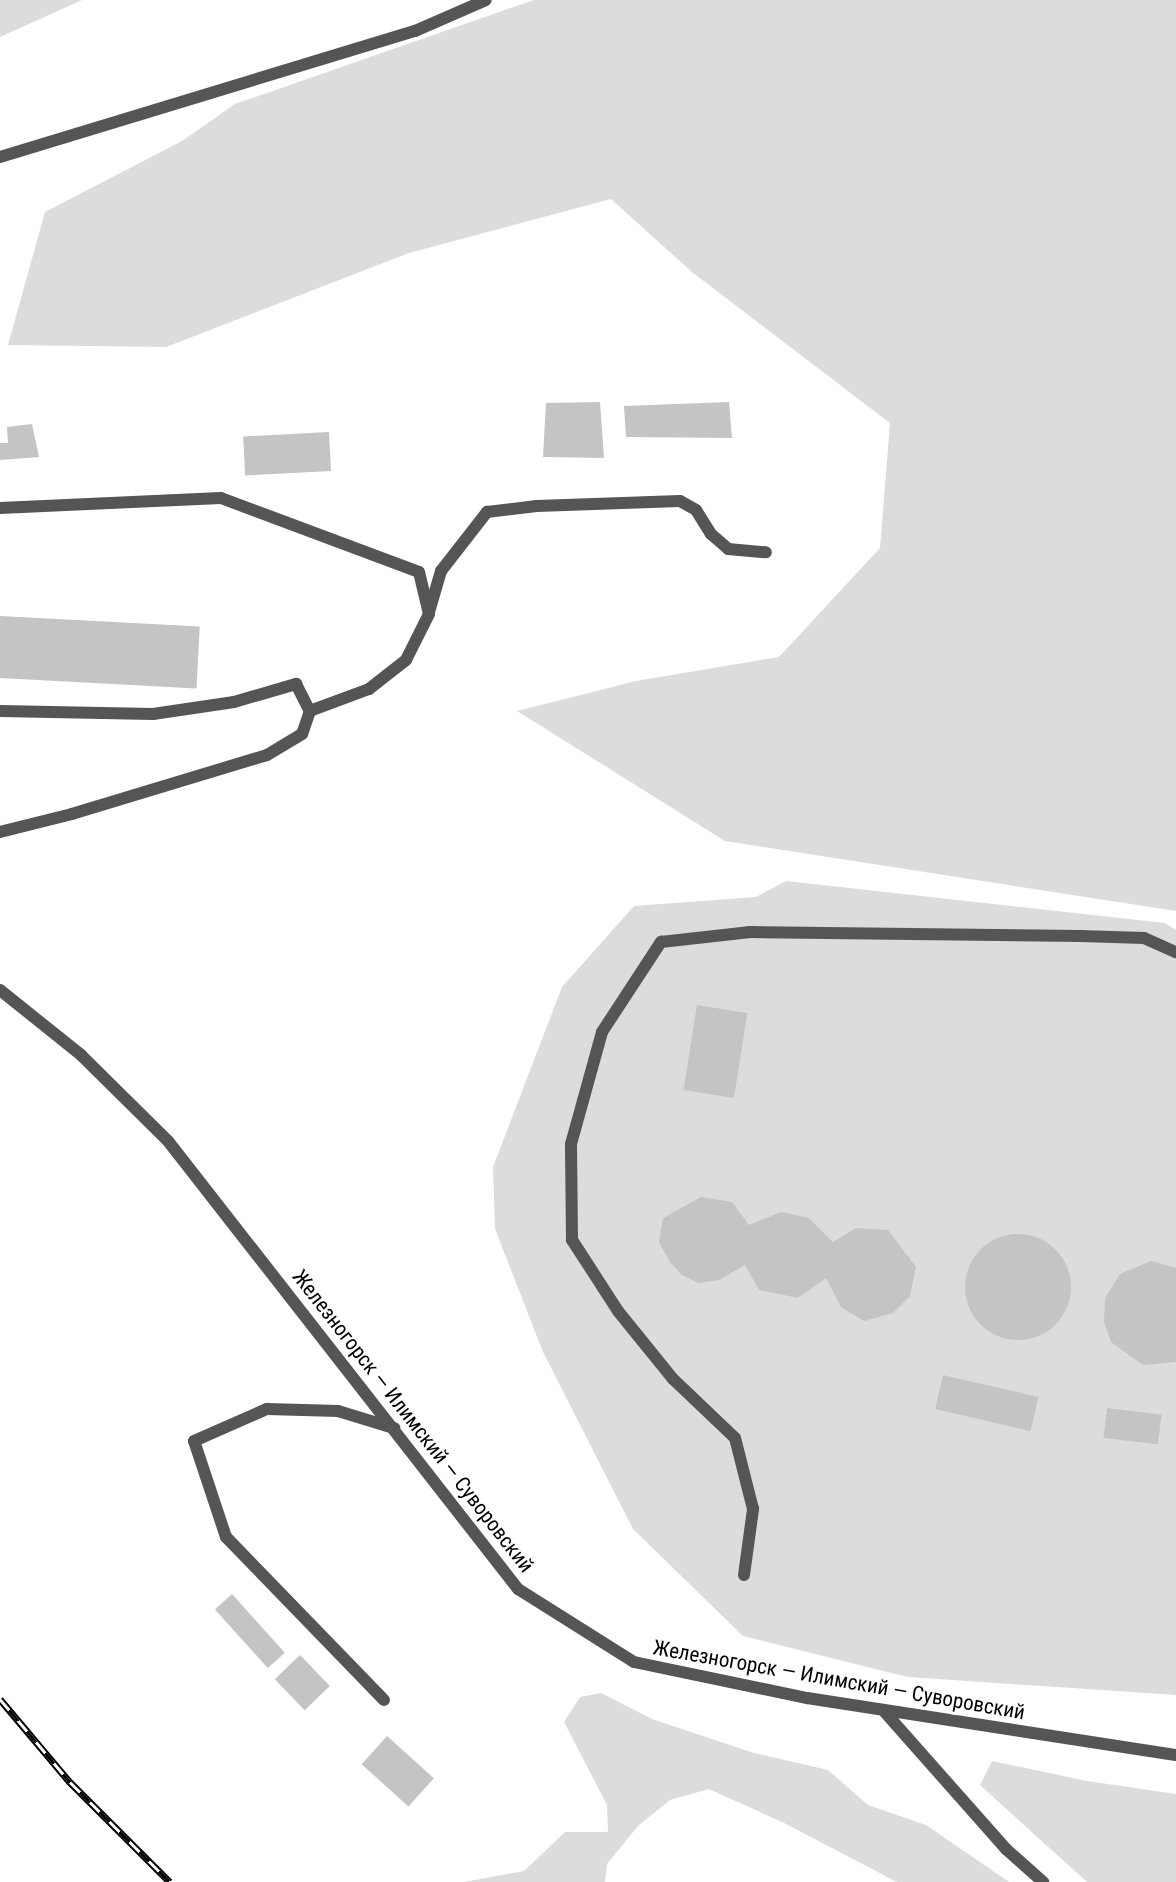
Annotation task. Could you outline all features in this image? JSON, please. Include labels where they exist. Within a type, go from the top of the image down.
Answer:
[{"type":"street","points":[[0,157],[415,31],[486,0]]},
{"type":"street","points":[[0,508],[221,498],[420,572],[429,614]]},
{"type":"street","points":[[310,711],[369,689],[406,660],[429,614],[441,571],[487,512],[537,506],[680,501],[696,510],[711,534],[728,549],[766,552]]},
{"type":"street","points":[[0,711],[153,714],[234,702],[296,684],[310,711],[302,734],[267,755],[72,814],[0,832]]},
{"type":"street","points":[[744,1575],[753,1509],[735,1438],[673,1379],[618,1311],[572,1240],[571,1144],[602,1032],[661,942],[750,932],[1080,936],[1144,938],[1176,952]]},
{"type":"street","name":"Железногорск — Илимский — Суворовский","points":[[0,990],[81,1055],[168,1141],[518,1589],[634,1662],[883,1710],[1176,1755]]},
{"type":"street","points":[[384,1700],[226,1537],[194,1441],[267,1409],[338,1411],[394,1428]]},
{"type":"street","points":[[883,1710],[1006,1849],[1043,1882]]},
{"type":"shaded area","points":[[0,0],[82,0],[0,37]]},
{"type":"shaded area","points":[[534,0],[1176,0],[1176,911],[725,841],[517,711],[636,681],[779,657],[880,548],[890,423],[692,272],[611,199],[409,253],[166,347],[8,345],[45,212],[182,141],[235,104]]},
{"type":"shaded area","points":[[786,881],[1165,923],[1176,930],[1176,1695],[908,1677],[743,1636],[633,1529],[543,1352],[495,1229],[493,1167],[562,987],[634,906],[756,897]]},
{"type":"shaded area","points":[[601,1693],[652,1719],[754,1753],[828,1770],[868,1805],[926,1825],[1009,1882],[897,1882],[782,1822],[709,1789],[670,1800],[638,1826],[607,1864],[605,1882],[464,1882],[524,1871],[565,1832],[608,1832],[607,1805],[564,1722],[580,1697]]},
{"type":"shaded area","points":[[992,1761],[1087,1781],[1176,1794],[1176,1882],[1087,1882],[980,1785]]},
{"type":"building","points":[[600,402],[604,458],[543,457],[546,403]]},
{"type":"building","points":[[729,402],[732,438],[626,437],[624,406]]},
{"type":"building","points":[[32,424],[39,457],[0,460],[0,443],[8,443],[7,427]]},
{"type":"building","points":[[329,432],[331,471],[245,475],[243,437]]},
{"type":"building","points":[[0,616],[200,626],[196,688],[0,678]]},
{"type":"building","points":[[697,1005],[747,1013],[734,1098],[684,1090]]},
{"type":"building","points":[[701,1197],[732,1202],[749,1225],[781,1212],[809,1218],[833,1242],[856,1228],[888,1230],[916,1267],[910,1296],[893,1313],[864,1321],[841,1307],[826,1278],[798,1298],[759,1290],[745,1265],[719,1280],[699,1283],[682,1275],[670,1262],[659,1242],[663,1218]]},
{"type":"building","points":[[1018,1234],[1038,1238],[1056,1249],[1067,1267],[1071,1287],[1067,1307],[1056,1325],[1038,1336],[1018,1340],[998,1336],[980,1325],[969,1307],[965,1287],[969,1267],[980,1249],[998,1238]]},
{"type":"building","points":[[1151,1261],[1176,1268],[1176,1362],[1143,1365],[1111,1342],[1104,1322],[1105,1298],[1120,1274]]},
{"type":"building","points":[[943,1375],[1038,1397],[1031,1431],[935,1409]]},
{"type":"building","points":[[1107,1408],[1162,1415],[1158,1444],[1103,1438]]},
{"type":"building","points":[[232,1594],[285,1653],[268,1668],[215,1609]]},
{"type":"building","points":[[300,1655],[330,1686],[305,1710],[275,1679]]},
{"type":"building","points":[[387,1736],[434,1778],[408,1806],[362,1764]]},
{"type":"railway","points":[[0,1699],[70,1782],[170,1882]]}]
